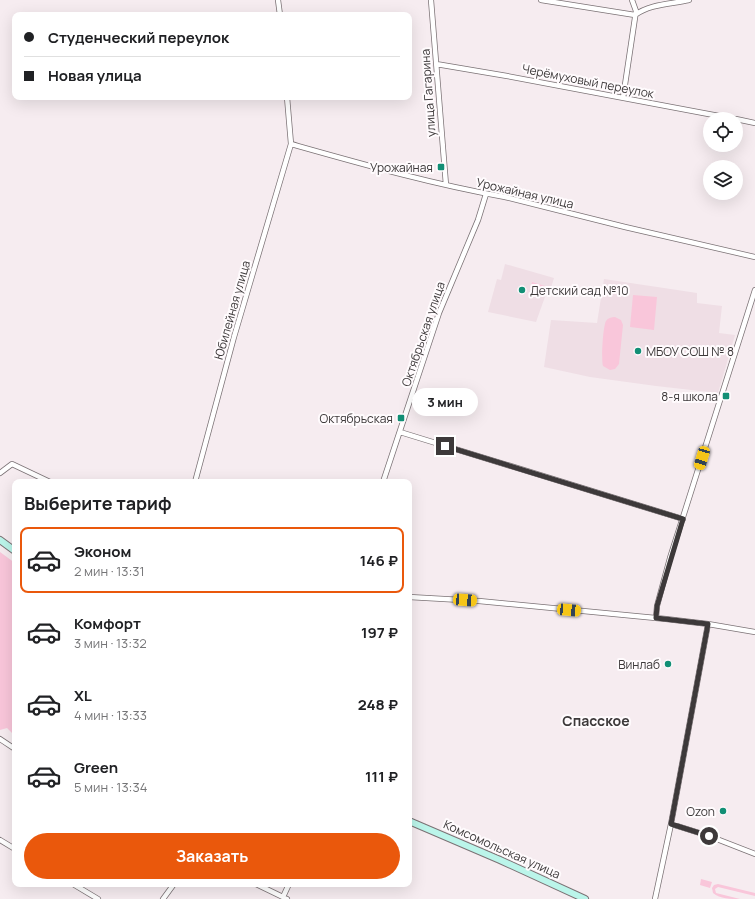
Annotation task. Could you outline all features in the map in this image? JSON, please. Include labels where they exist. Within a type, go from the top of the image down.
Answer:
[{"type":"street","points":[[278,0],[280,12]]},
{"type":"street","name":"улица Гагарина","points":[[431,0],[446,185]]},
{"type":"street","points":[[542,0],[635,15],[649,8],[689,0]]},
{"type":"street","points":[[623,98],[636,6],[632,0]]},
{"type":"street","name":"Черёмуховый переулок","points":[[436,64],[703,113]]},
{"type":"street","points":[[287,100],[291,144]]},
{"type":"street","name":"Черёмуховый переулок","points":[[743,121],[755,123]]},
{"type":"street","name":"Урожайная улица","points":[[291,144],[446,185],[504,197],[755,257]]},
{"type":"street","name":"Юбилейная улица","points":[[196,479],[234,337],[291,144]]},
{"type":"street","name":"Октябрьская улица","points":[[384,479],[439,313],[478,220],[486,194]]},
{"type":"street","points":[[656,618],[657,606],[683,519],[755,290]]},
{"type":"street","points":[[400,432],[683,519]]},
{"type":"street","points":[[0,473],[12,464],[44,479]]},
{"type":"street","points":[[0,540],[12,548]]},
{"type":"street","points":[[412,597],[479,601],[656,618],[708,624],[755,632]]},
{"type":"street","points":[[655,899],[671,824],[708,624]]},
{"type":"street","points":[[0,739],[12,747]]},
{"type":"street","name":"Комсомольская улица","points":[[412,822],[585,899]]},
{"type":"street","points":[[671,824],[709,836],[755,854]]},
{"type":"street","points":[[0,840],[12,847]]},
{"type":"street","points":[[78,887],[98,899]]},
{"type":"street","points":[[163,899],[172,887]]},
{"type":"street","points":[[262,887],[285,898],[288,887]]},
{"type":"shaded area","name":"Детский сад №10","points":[[505,264],[554,278],[549,294],[546,294],[536,322],[488,312],[497,279],[501,280]]},
{"type":"shaded area","name":"МБОУ СОШ № 8","points":[[604,279],[697,293],[697,303],[722,306],[719,333],[735,335],[718,393],[590,377],[544,367],[551,320],[597,323]]},
{"type":"shaded area","points":[[532,282],[545,286],[542,295],[530,291]]},
{"type":"shaded area","points":[[633,295],[657,297],[654,330],[630,327]]},
{"type":"shaded area","points":[[615,317],[621,320],[623,325],[619,364],[615,369],[610,370],[603,366],[603,336],[606,321]]},
{"type":"shaded area","points":[[0,552],[12,561],[12,733],[7,728],[0,730]]},
{"type":"shaded area","points":[[701,879],[712,882],[710,888],[700,885]]},
{"type":"shaded area","points":[[718,884],[755,893],[755,896],[718,887],[715,889],[716,893],[740,899],[722,898],[713,893],[712,888],[714,885]]},
{"type":"place","name":"Урожайная","points":[[441,167]]},
{"type":"place","name":"Детский сад №10","points":[[522,290]]},
{"type":"place","name":"МБОУ СОШ № 8","points":[[638,351]]},
{"type":"place","name":"8-я школа","points":[[726,396]]},
{"type":"place","name":"Октябрьская","points":[[401,418]]},
{"type":"place","name":"Винлаб","points":[[668,664]]},
{"type":"place","name":"Ozon","points":[[723,811]]},
{"type":"district","name":"Спасское","points":[[596,720]]},
{"type":"route","points":[[445,446],[683,519],[670,558],[657,606],[656,618],[708,624],[671,824],[709,836]]}]
